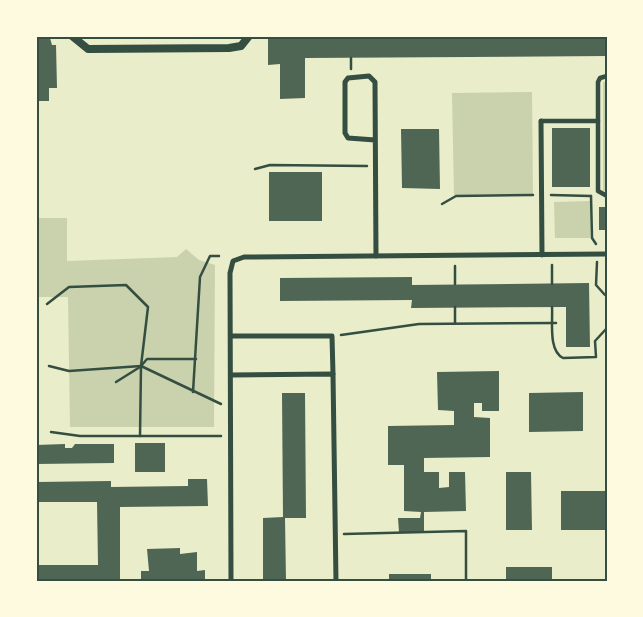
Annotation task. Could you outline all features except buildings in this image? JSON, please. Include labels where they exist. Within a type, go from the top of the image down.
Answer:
[{"type":"street","points":[[72,36],[88,49],[229,48],[240,46],[249,36]]},
{"type":"street","points":[[375,140],[348,138],[345,133],[345,82],[348,78],[369,76],[375,82],[376,256]]},
{"type":"street","points":[[607,76],[600,78],[598,82],[598,191],[607,196]]},
{"type":"street","points":[[542,254],[541,121],[598,121]]},
{"type":"street","points":[[231,581],[230,273],[233,261],[244,257],[607,254]]},
{"type":"street","points":[[231,336],[332,336],[336,581]]},
{"type":"street","points":[[231,375],[333,374]]},
{"type":"path","points":[[255,170],[270,165],[376,166]]},
{"type":"path","points":[[442,204],[456,196],[591,196],[592,238],[597,246]]},
{"type":"path","points":[[193,392],[200,277],[210,256],[219,256]]},
{"type":"path","points":[[598,260],[595,269],[596,285],[604,295]]},
{"type":"path","points":[[552,265],[552,284]]},
{"type":"path","points":[[455,266],[455,284]]},
{"type":"path","points":[[47,304],[69,287],[126,285],[148,306],[141,366],[140,436]]},
{"type":"path","points":[[455,307],[455,324]]},
{"type":"path","points":[[552,307],[555,351],[562,358],[596,357],[595,341],[607,328]]},
{"type":"path","points":[[332,336],[364,334],[419,324],[554,323]]},
{"type":"path","points":[[116,382],[141,366],[147,359],[196,359]]},
{"type":"path","points":[[49,366],[69,371],[141,366],[231,409]]},
{"type":"path","points":[[51,432],[80,436],[231,436]]},
{"type":"path","points":[[335,534],[466,531],[466,581]]},
{"type":"green space","points":[[603,82],[607,82],[607,191],[603,191]]},
{"type":"green space","points":[[532,92],[533,194],[454,195],[452,93]]},
{"type":"green space","points":[[590,201],[590,238],[555,238],[554,202]]},
{"type":"green space","points":[[36,218],[67,218],[67,261],[177,257],[186,249],[199,260],[215,265],[214,427],[70,427],[68,297],[36,297]]}]
